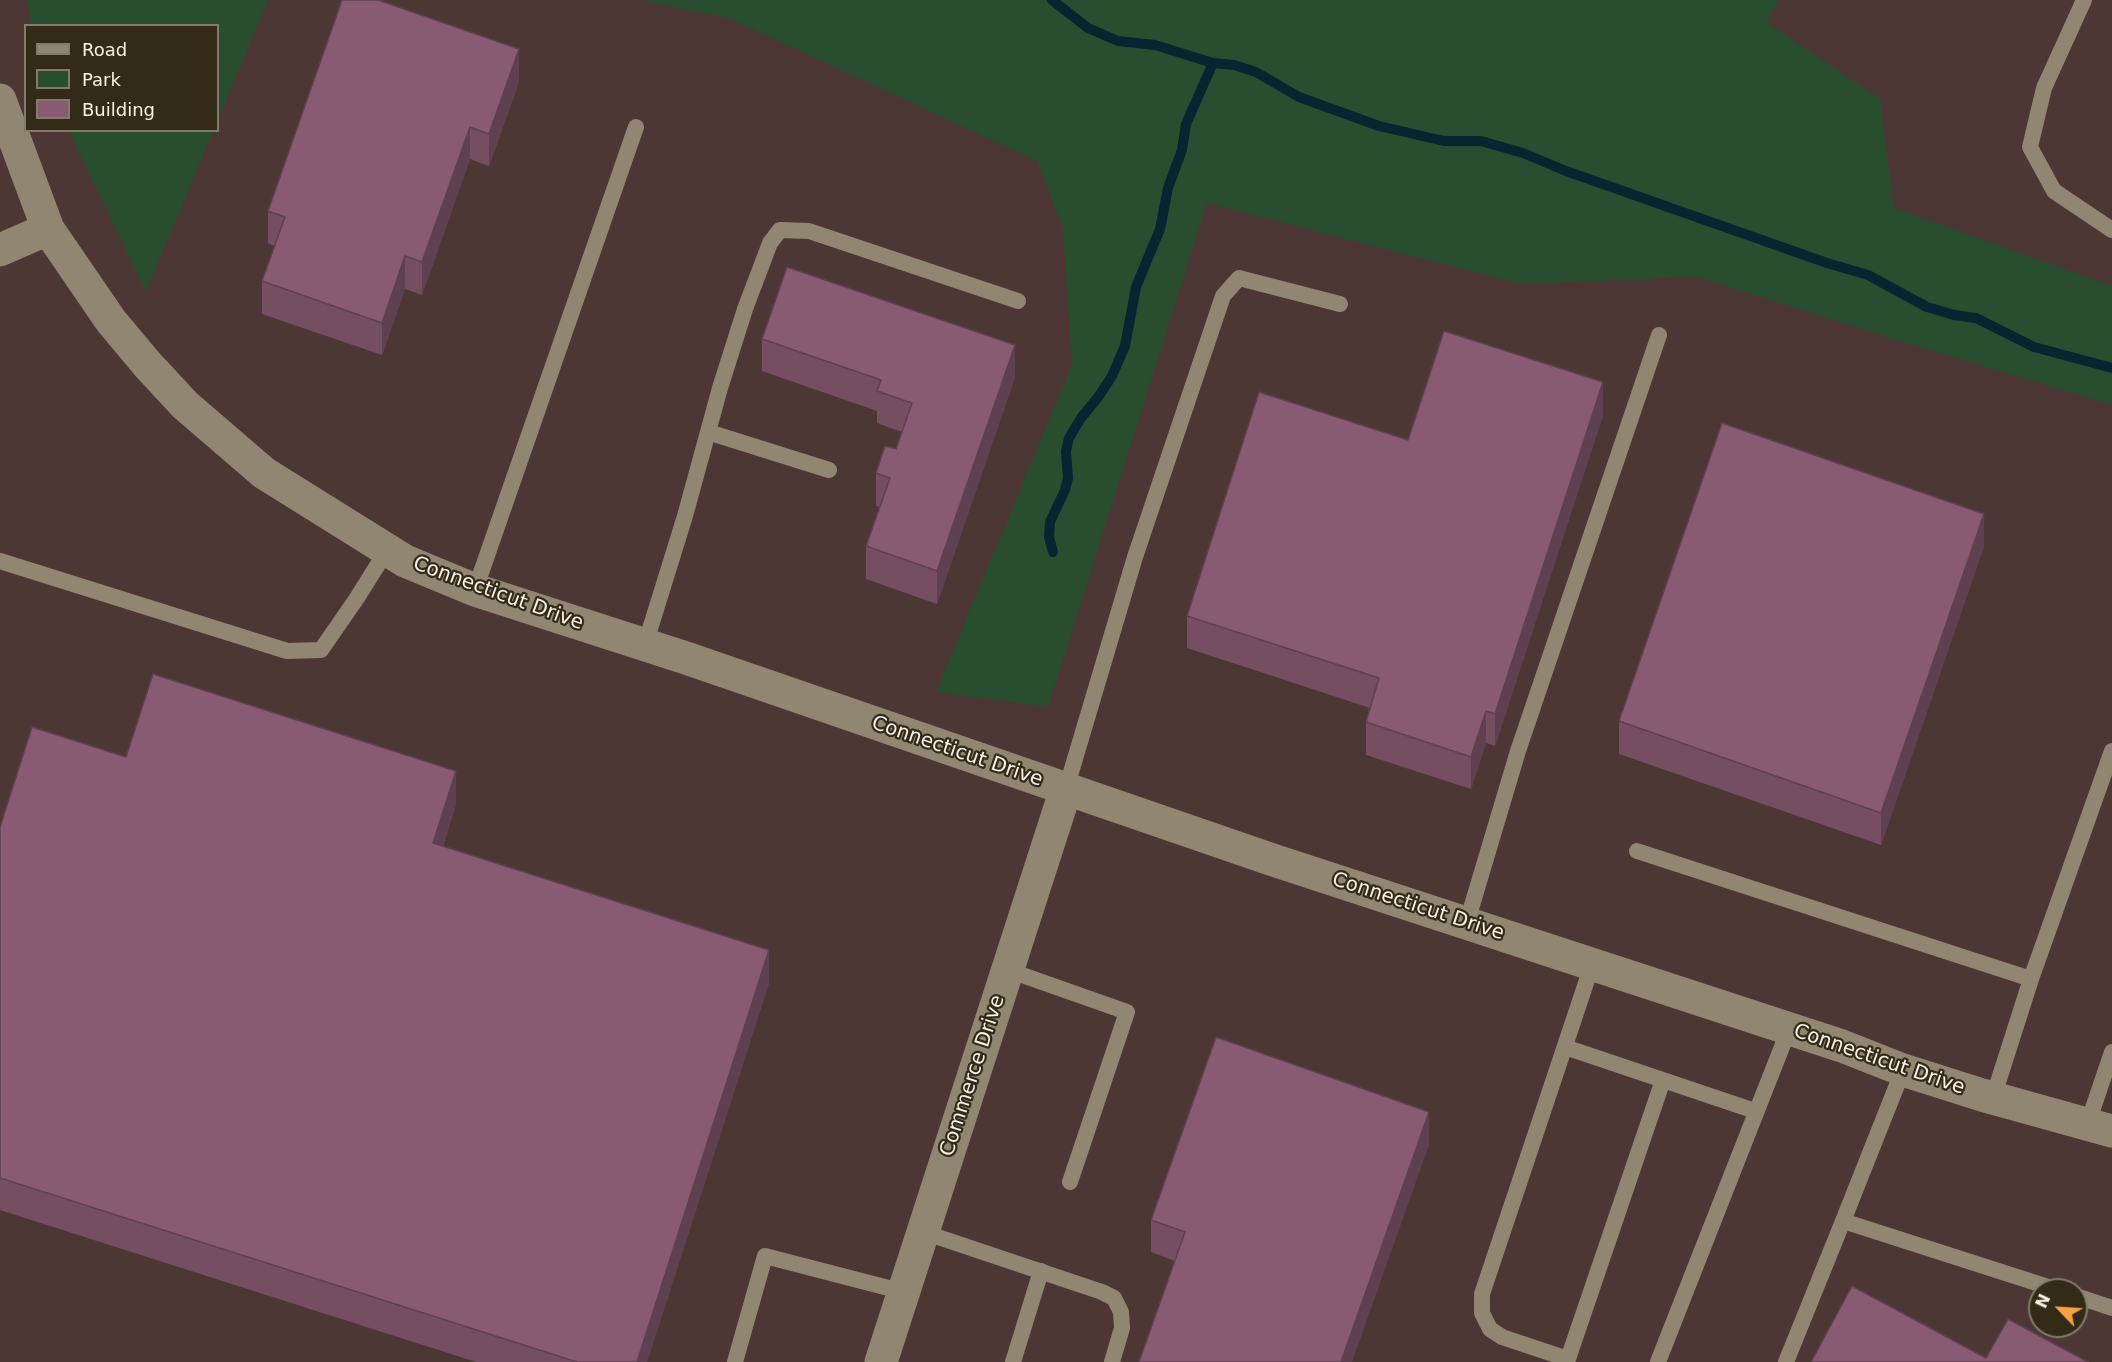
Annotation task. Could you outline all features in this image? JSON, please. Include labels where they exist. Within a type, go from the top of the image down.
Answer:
[{"type":"street","name":"Connecticut Drive","points":[[0,100],[48,229],[111,321],[185,405],[264,473],[405,561],[475,590],[645,645],[1273,860],[1842,1046],[1903,1070],[1993,1098],[2100,1127]]},
{"type":"street","points":[[0,250],[48,229]]},
{"type":"street","name":"Commerce Drive","points":[[881,1362],[1066,789]]},
{"type":"lane","points":[[2084,0],[2044,88],[2030,147],[2054,191],[2112,230]]},
{"type":"lane","points":[[475,590],[636,127]]},
{"type":"lane","points":[[645,645],[745,309],[770,243],[780,230],[809,231],[1018,301]]},
{"type":"lane","points":[[1066,789],[1135,557],[1223,296],[1239,278],[1340,304]]},
{"type":"lane","points":[[1467,922],[1518,751],[1659,335]]},
{"type":"lane","points":[[708,432],[829,470]]},
{"type":"lane","points":[[0,561],[288,651],[321,650],[387,550]]},
{"type":"lane","points":[[1993,1098],[2031,979],[2112,751]]},
{"type":"lane","points":[[1637,851],[2031,979]]},
{"type":"lane","points":[[1592,965],[1482,1294],[1482,1313],[1490,1329],[1502,1337],[1572,1361],[1663,1080]]},
{"type":"lane","points":[[1008,970],[1127,1012],[1070,1182]]},
{"type":"lane","points":[[1658,1362],[1789,1029]]},
{"type":"lane","points":[[1565,1047],[1755,1111]]},
{"type":"lane","points":[[2100,1127],[2112,1052]]},
{"type":"lane","points":[[1786,1362],[1903,1070]]},
{"type":"lane","points":[[1843,1221],[2028,1280]]},
{"type":"lane","points":[[922,1232],[1041,1271],[1114,1298],[1121,1312],[1122,1328],[1112,1362]]},
{"type":"lane","points":[[735,1362],[765,1256],[904,1292]]},
{"type":"lane","points":[[1013,1362],[1041,1271]]},
{"type":"lane","points":[[2088,1300],[2112,1308]]},
{"type":"shaded area","points":[[0,0],[2112,0],[2112,1362],[0,1362]]},
{"type":"green space","points":[[28,0],[268,0],[219,118],[219,24],[30,24]]},
{"type":"green space","points":[[640,0],[1778,0],[1766,22],[1880,99],[1894,208],[2112,286],[2112,405],[1697,277],[1520,284],[1207,203],[1048,707],[936,692],[1072,365],[1063,228],[1037,161],[731,19]]},
{"type":"green space","points":[[69,132],[213,132],[146,292]]},
{"type":"building","points":[[342,0],[378,0],[519,49],[489,134],[470,127],[422,262],[405,256],[382,323],[262,281],[285,217],[268,211]]},
{"type":"building","points":[[787,267],[1015,345],[937,571],[866,546],[890,478],[876,473],[885,446],[896,449],[912,403],[877,391],[881,380],[762,339]]},
{"type":"building","points":[[1444,331],[1603,382],[1495,714],[1486,711],[1471,757],[1366,722],[1379,678],[1187,616],[1259,392],[1408,440]]},
{"type":"building","points":[[1722,423],[1984,514],[1881,813],[1619,721]]},
{"type":"building","points":[[153,674],[456,771],[433,843],[769,950],[637,1362],[577,1362],[0,1178],[0,827],[32,727],[126,757]]},
{"type":"building","points":[[1216,1037],[1429,1112],[1341,1362],[1139,1362],[1185,1232],[1151,1220]]},
{"type":"building","points":[[1852,1286],[1986,1358],[2008,1319],[2028,1330],[2028,1338],[2043,1338],[2088,1362],[1811,1362]]},
{"type":"waterway","points":[[1052,0],[1088,28],[1118,41],[1155,45],[1213,63],[1234,65],[1256,72],[1299,97],[1379,126],[1444,141],[1481,141],[1523,153],[1566,171],[1827,263],[1868,275],[1927,307],[1954,315],[1976,318],[2034,347],[2112,368]]},
{"type":"waterway","points":[[1053,552],[1049,537],[1050,522],[1068,478],[1066,451],[1069,438],[1112,376],[1125,346],[1136,287],[1160,229],[1168,188],[1182,150],[1186,124],[1213,63]]}]
